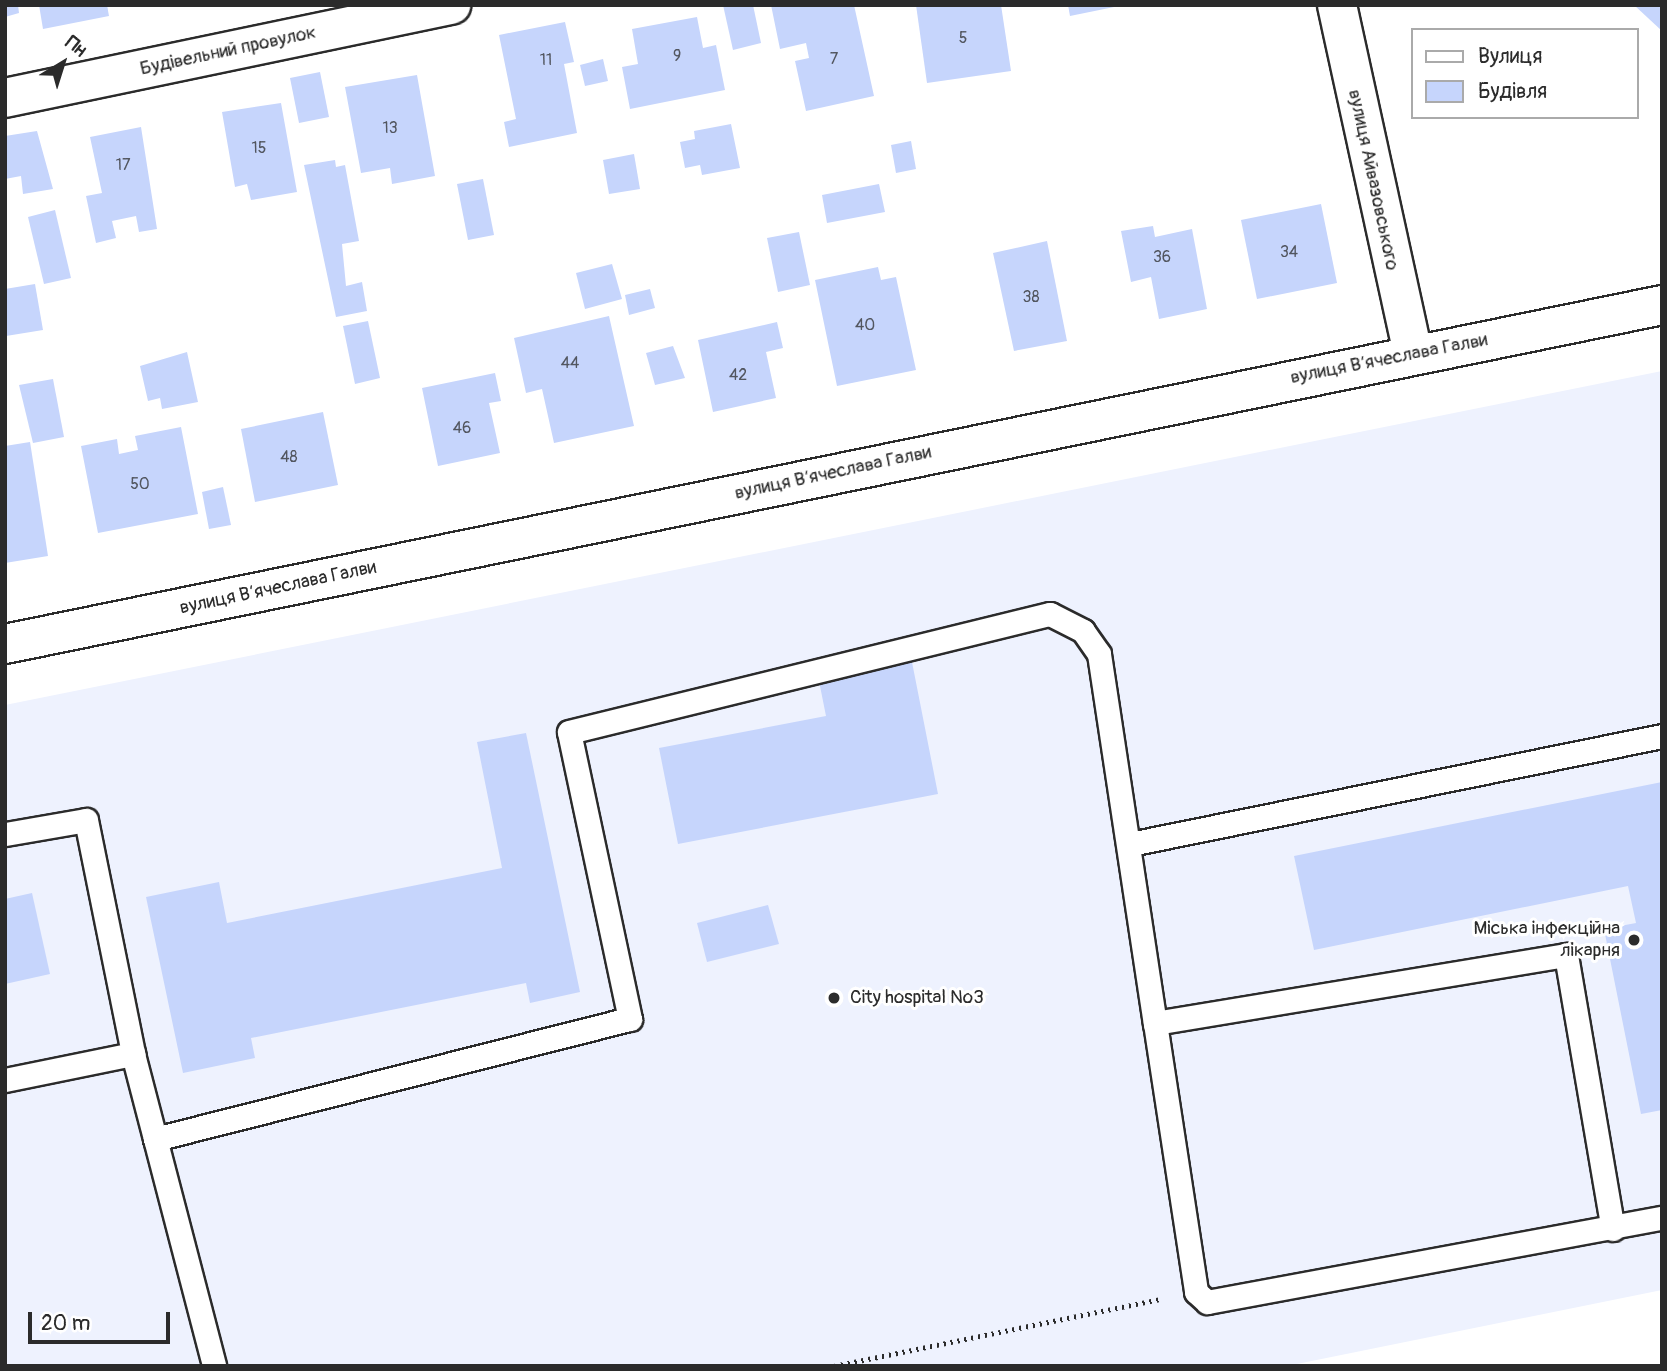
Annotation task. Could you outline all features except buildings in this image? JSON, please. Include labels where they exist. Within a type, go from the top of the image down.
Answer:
[{"type":"street","name":"Будівельний провулок","points":[[5,98],[451,5]]},
{"type":"street","name":"вулиця Айвазовського","points":[[1337,5],[1413,354]]},
{"type":"street","name":"вулиця Вʼячеслава Галви","points":[[5,644],[1662,305]]},
{"type":"lane","points":[[155,1139],[630,1018],[569,732],[1050,614],[1083,631],[1099,654],[1196,1292],[1206,1302],[1662,1219]]},
{"type":"lane","points":[[1130,844],[1662,736]]},
{"type":"lane","points":[[5,834],[86,820],[133,1054],[214,1366]]},
{"type":"lane","points":[[1155,1023],[1566,955],[1613,1229]]},
{"type":"lane","points":[[5,1080],[133,1054]]},
{"type":"path","points":[[834,1366],[1196,1292]]},
{"type":"shaded area","name":"City hospital №3","points":[[1662,371],[1662,1290],[1287,1366],[5,1366],[5,705]]},
{"type":"place","name":"Міська інфекційна лікарня","points":[[1634,940]]},
{"type":"place","name":"City hospital №3","points":[[834,998]]}]
